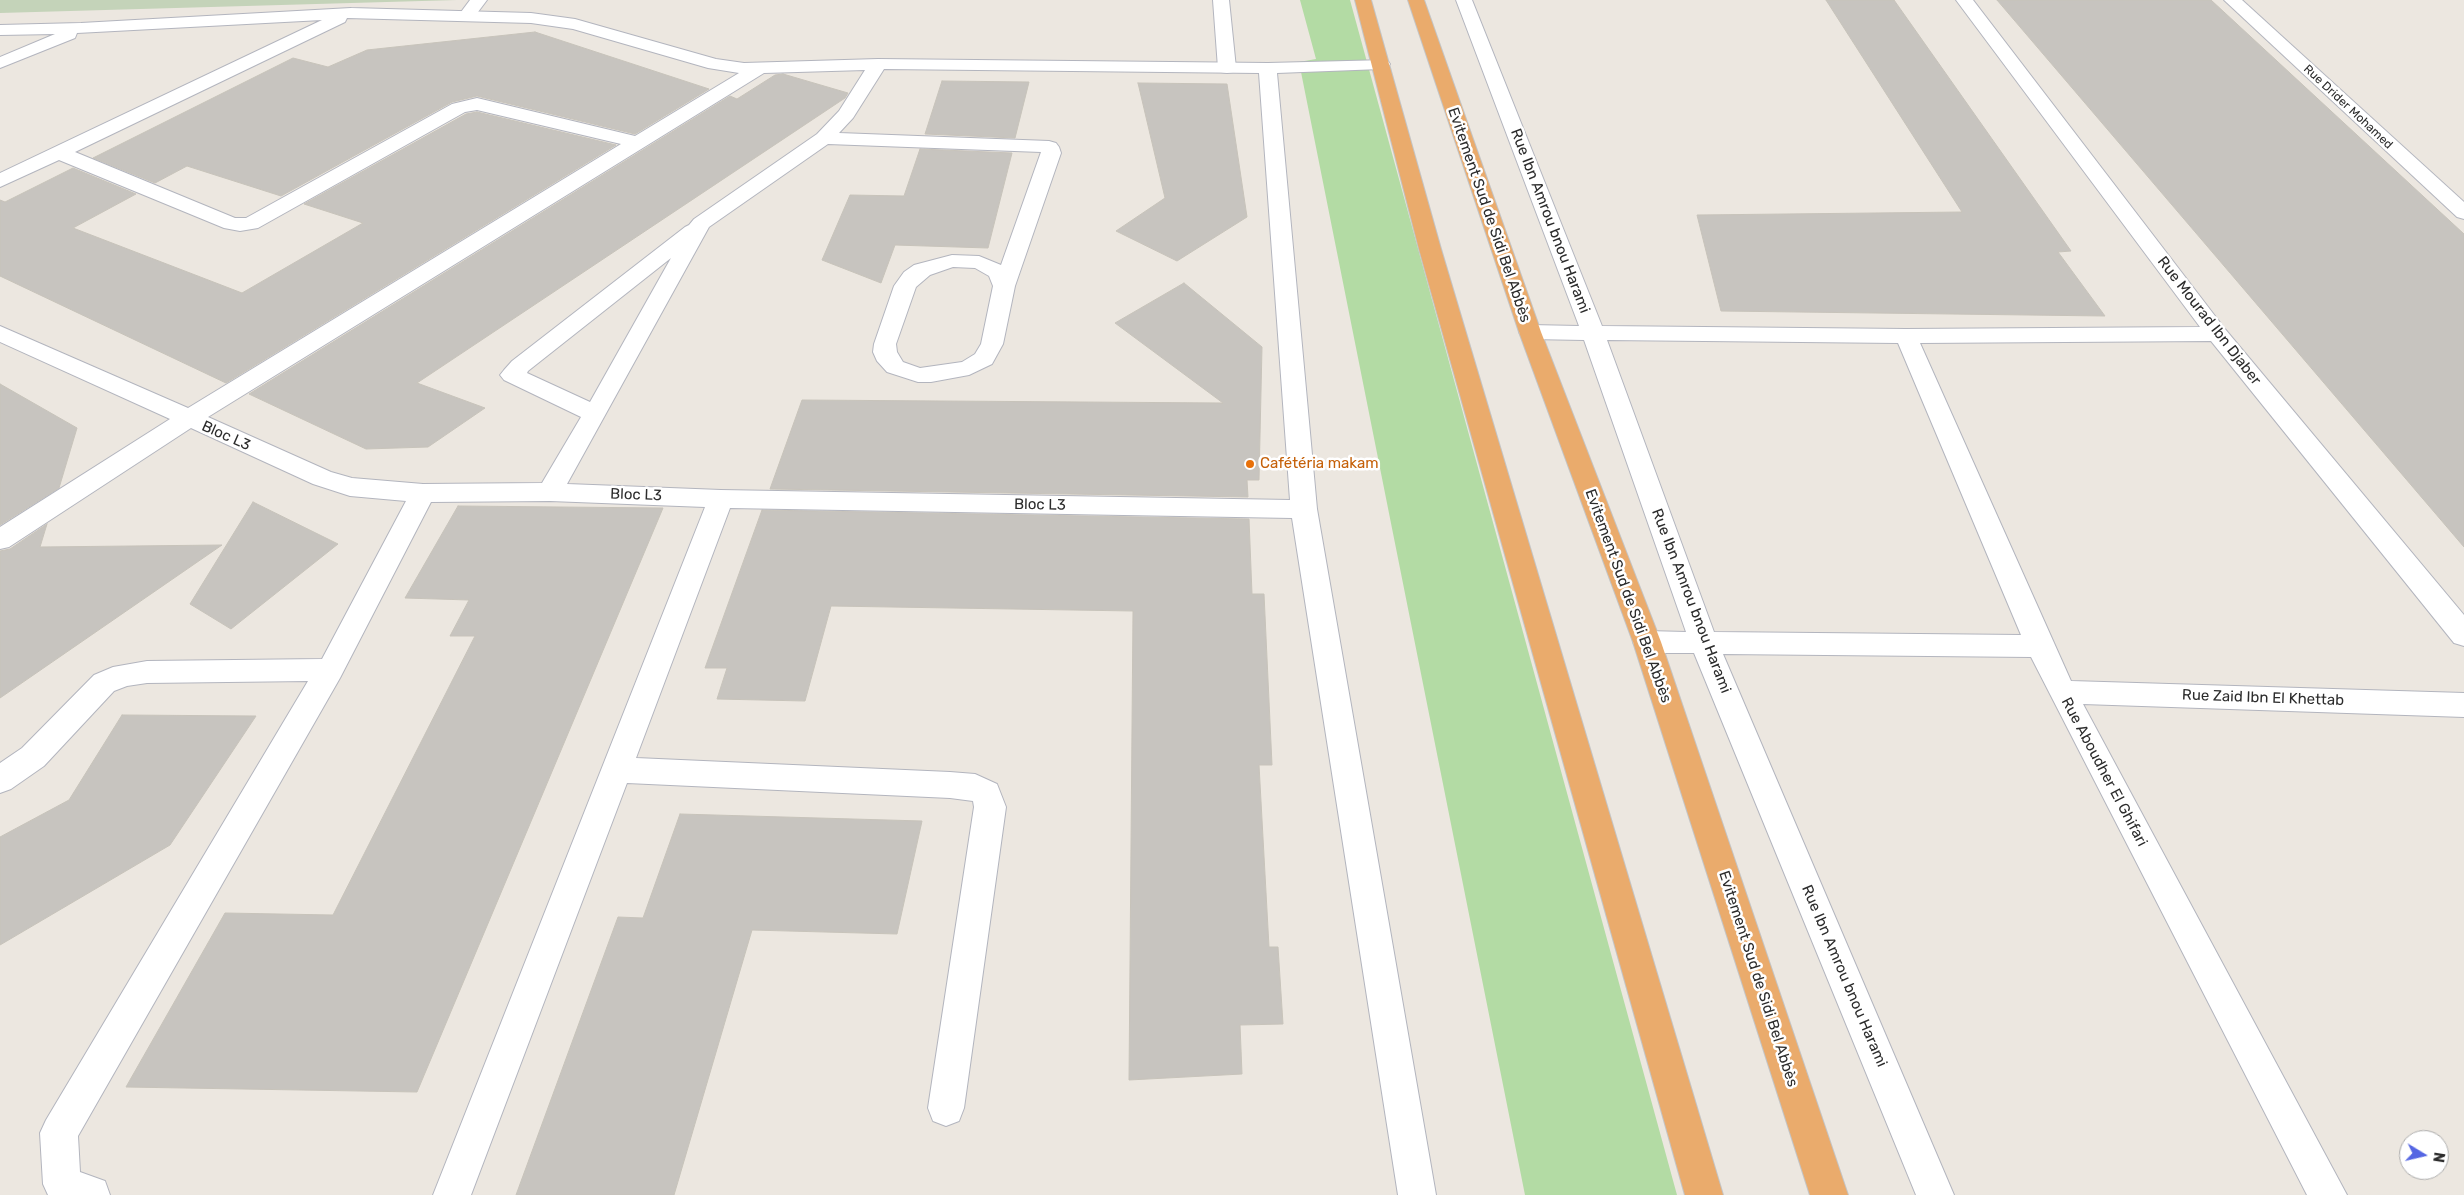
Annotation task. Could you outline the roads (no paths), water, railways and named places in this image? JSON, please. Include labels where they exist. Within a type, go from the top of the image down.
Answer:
[{"type":"highway","points":[[1363,0],[1430,249],[1704,1195]]},
{"type":"highway","name":"Evitement Sud de Sidi Bel Abbès","points":[[1416,0],[1530,332],[1647,642],[1829,1195]]},
{"type":"street","points":[[1220,0],[1227,68]]},
{"type":"street","name":"Rue Ibn Amrou bnou Harami","points":[[1464,0],[1593,332],[1704,642],[1935,1195]]},
{"type":"street","name":"Rue Mourad Ibn Djaber","points":[[1964,0],[2217,334],[2464,635]]},
{"type":"street","name":"Rue Drider Mohamed","points":[[2232,0],[2464,213]]},
{"type":"street","points":[[0,30],[82,28],[472,8],[554,20],[714,64],[759,68],[878,64],[1268,68],[1381,64]]},
{"type":"street","points":[[0,181],[351,13]]},
{"type":"street","points":[[0,63],[82,28]]},
{"type":"street","points":[[596,414],[512,375],[520,366],[701,223],[824,138],[846,114],[878,64]]},
{"type":"street","points":[[0,540],[188,419],[635,142],[759,68]]},
{"type":"street","points":[[1268,68],[1304,509],[1417,1195]]},
{"type":"street","points":[[59,153],[231,224],[240,225],[251,224],[459,108],[477,104],[635,142]]},
{"type":"street","points":[[824,138],[1049,147],[1051,153],[1004,286],[992,344],[984,359],[947,374],[918,375],[895,366],[889,361],[885,352],[885,344],[904,286],[917,274],[935,265],[952,261],[979,262],[998,272],[1004,286]]},
{"type":"street","points":[[550,492],[596,414],[701,223]]},
{"type":"street","points":[[1530,332],[1906,336],[2217,334]]},
{"type":"street","name":"Bloc L3","points":[[0,334],[322,478],[350,486],[380,491],[423,493],[550,492],[721,499],[1304,509]]},
{"type":"street","name":"Rue Aboudher El Ghifari","points":[[1906,336],[2040,646],[2062,692],[2328,1195]]},
{"type":"street","points":[[91,1195],[62,1184],[59,1133],[330,670],[423,493]]},
{"type":"street","points":[[452,1195],[618,770],[721,499]]},
{"type":"street","points":[[1647,642],[2040,646]]},
{"type":"street","points":[[0,780],[33,757],[104,683],[123,675],[147,672],[330,670]]},
{"type":"street","name":"Rue Zaid Ibn El Khettab","points":[[2062,692],[2464,705]]},
{"type":"street","points":[[618,770],[950,785],[975,787],[986,793],[990,807],[946,1108]]},
{"type":"place","name":"Cafétéria makam","points":[[1250,464]]}]
